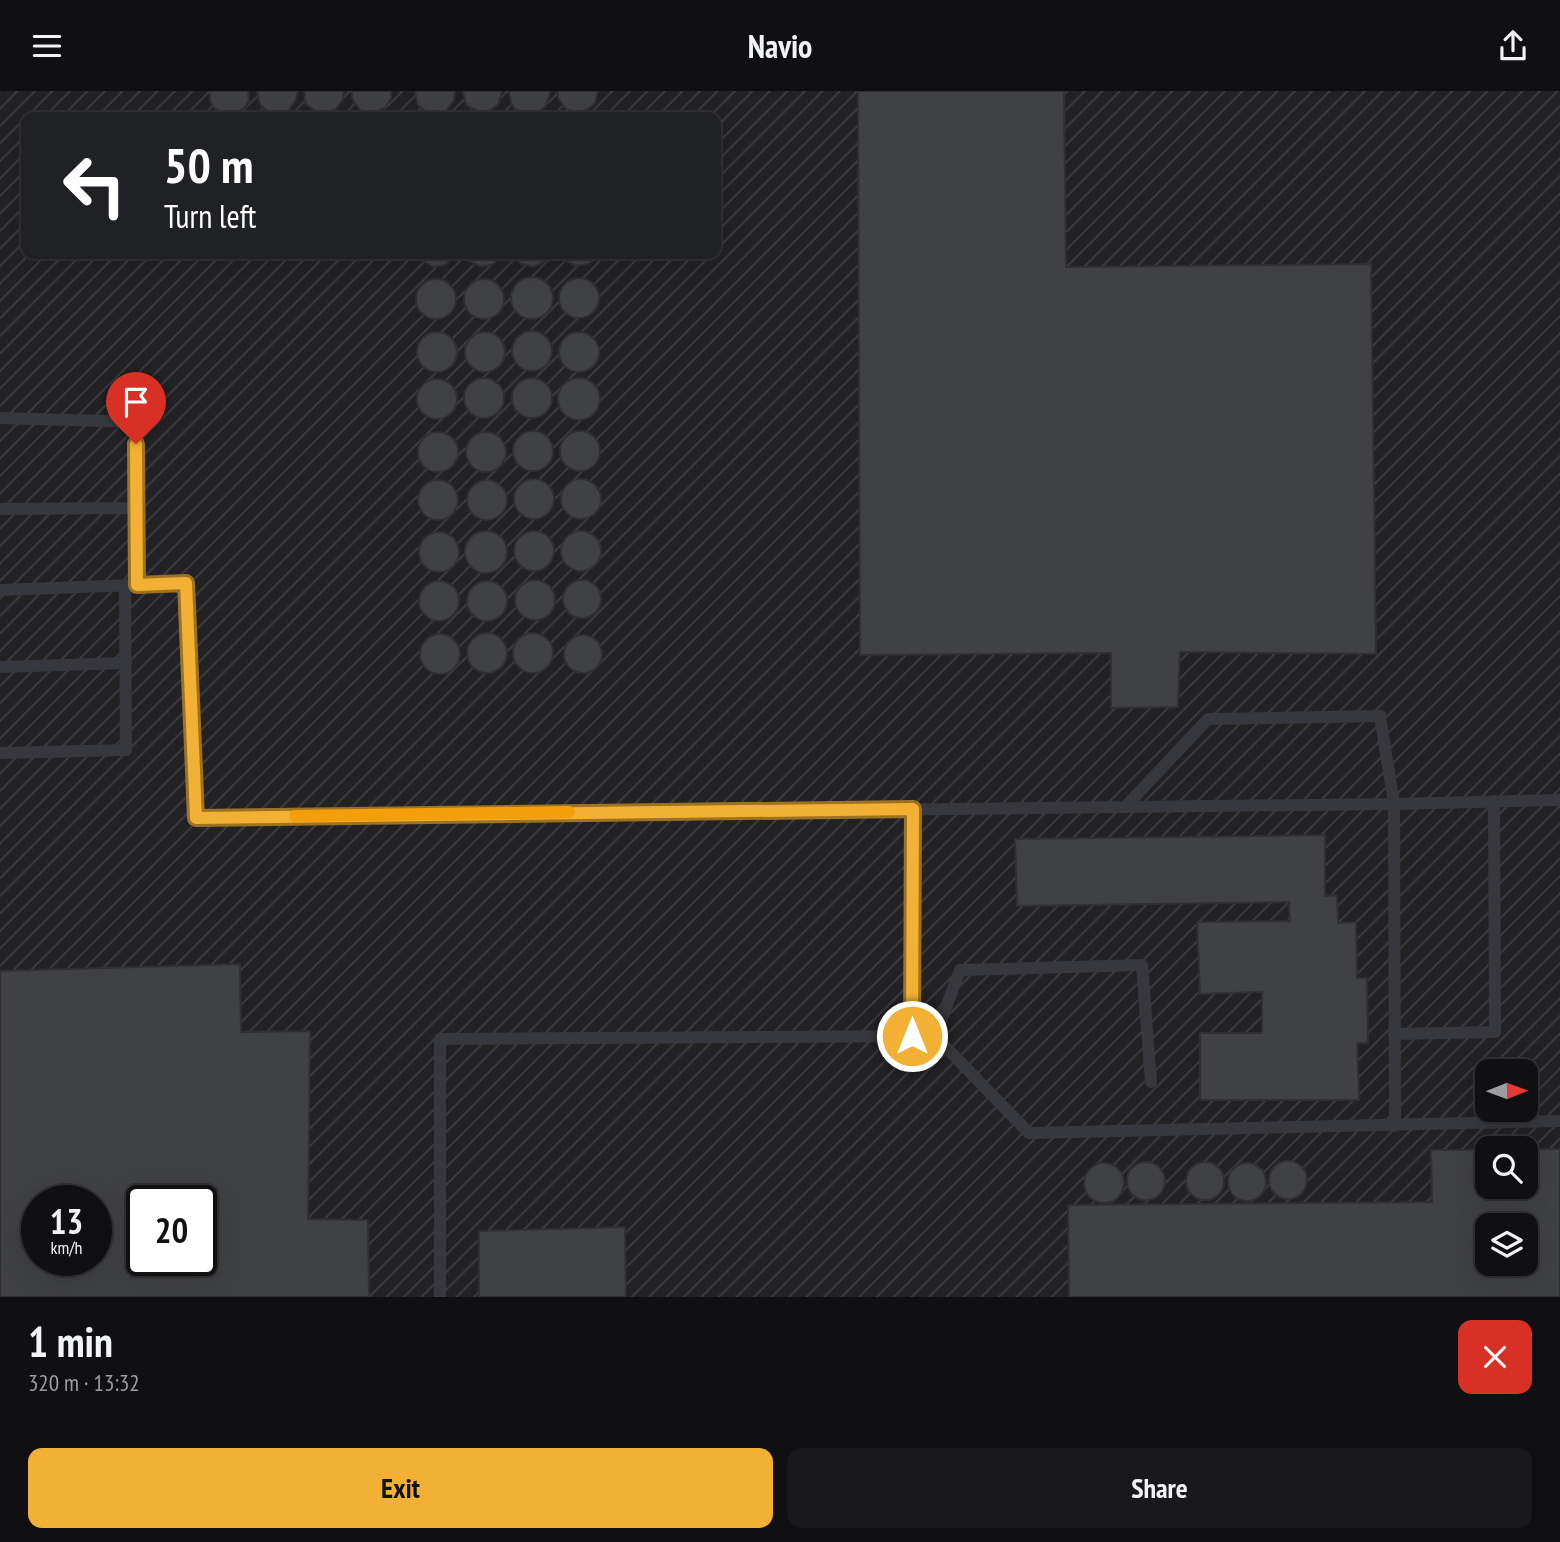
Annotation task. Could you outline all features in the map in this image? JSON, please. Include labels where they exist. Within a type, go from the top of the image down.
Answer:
[{"type":"lane","points":[[0,418],[136,422],[136,508],[125,663],[126,750],[0,753]]},
{"type":"lane","points":[[0,509],[136,508]]},
{"type":"lane","points":[[0,590],[186,583],[196,818],[1560,800]]},
{"type":"lane","points":[[0,667],[125,663]]},
{"type":"lane","points":[[1125,807],[1208,719],[1380,716],[1394,804],[1395,1126]]},
{"type":"lane","points":[[1394,1034],[1495,1032],[1494,801]]},
{"type":"lane","points":[[912,1036],[913,809]]},
{"type":"lane","points":[[935,1036],[960,970],[1142,965],[1151,1083]]},
{"type":"lane","points":[[440,1297],[440,1039],[935,1036],[1029,1133],[1560,1121]]},
{"type":"shaded area","points":[[0,91],[1560,91],[1560,1297],[0,1297]]},
{"type":"building","points":[[210,91],[248,91],[249,100],[238,112],[221,112],[210,101]]},
{"type":"building","points":[[257,91],[297,93],[289,110],[269,112],[260,105]]},
{"type":"building","points":[[304,91],[344,93],[336,109],[329,112],[317,112],[306,104]]},
{"type":"building","points":[[352,91],[391,91],[391,98],[385,108],[368,112],[360,110],[352,98]]},
{"type":"building","points":[[415,91],[455,91],[454,100],[446,111],[427,112],[417,104]]},
{"type":"building","points":[[463,91],[502,92],[498,105],[487,112],[481,112],[469,107]]},
{"type":"building","points":[[509,91],[550,91],[546,106],[537,112],[523,112],[515,109]]},
{"type":"building","points":[[558,91],[598,91],[595,103],[590,108],[575,112],[566,109],[558,98]]},
{"type":"building","points":[[858,91],[1064,91],[1066,267],[1371,264],[1376,654],[1180,652],[1178,707],[1111,708],[1111,653],[860,655]]},
{"type":"building","points":[[451,259],[446,265],[433,267],[421,260]]},
{"type":"building","points":[[468,259],[498,259],[494,264],[481,267]]},
{"type":"building","points":[[516,259],[547,259],[534,267],[521,264]]},
{"type":"building","points":[[594,259],[589,264],[576,266],[563,260]]},
{"type":"building","points":[[532,277],[547,283],[553,298],[547,313],[532,319],[517,313],[511,298],[517,283]]},
{"type":"building","points":[[579,278],[587,279],[593,284],[598,290],[598,306],[593,312],[587,317],[579,318],[571,317],[565,312],[560,306],[559,298],[560,290],[565,284],[571,279]]},
{"type":"building","points":[[436,279],[444,280],[450,285],[455,291],[455,307],[450,313],[444,318],[436,319],[428,318],[422,313],[417,307],[416,299],[417,291],[422,285],[428,280]]},
{"type":"building","points":[[484,279],[498,285],[504,299],[498,313],[484,319],[470,313],[464,299],[470,285]]},
{"type":"building","points":[[532,331],[540,332],[546,337],[551,343],[551,359],[546,365],[540,370],[532,371],[524,370],[518,365],[513,359],[512,351],[513,343],[518,337],[524,332]]},
{"type":"building","points":[[437,332],[451,338],[457,352],[451,366],[437,372],[423,366],[417,352],[423,338]]},
{"type":"building","points":[[485,332],[493,333],[499,338],[504,344],[504,360],[499,366],[493,371],[485,372],[477,371],[471,366],[466,360],[465,352],[466,344],[471,338],[477,333]]},
{"type":"building","points":[[579,332],[587,333],[593,338],[598,344],[598,360],[593,366],[587,371],[579,372],[571,371],[565,366],[560,360],[559,352],[560,344],[565,338],[571,333]]},
{"type":"building","points":[[484,378],[498,384],[504,398],[498,412],[484,418],[470,412],[464,398],[470,384]]},
{"type":"building","points":[[532,378],[540,379],[546,384],[551,390],[551,406],[546,412],[540,417],[532,418],[524,417],[518,412],[513,406],[512,398],[513,390],[518,384],[524,379]]},
{"type":"building","points":[[579,378],[594,384],[600,399],[594,414],[579,420],[564,414],[558,399],[564,384]]},
{"type":"building","points":[[437,379],[445,380],[451,385],[456,391],[456,407],[451,413],[445,418],[437,419],[429,418],[423,413],[418,407],[417,399],[418,391],[423,385],[429,380]]},
{"type":"building","points":[[533,431],[541,432],[547,437],[552,443],[552,459],[547,465],[541,470],[533,471],[525,470],[519,465],[514,459],[513,451],[514,443],[519,437],[525,432]]},
{"type":"building","points":[[580,431],[588,432],[594,437],[599,443],[599,459],[594,465],[588,470],[580,471],[572,470],[566,465],[561,459],[560,451],[561,443],[566,437],[572,432]]},
{"type":"building","points":[[438,432],[446,433],[452,438],[457,444],[457,460],[452,466],[446,471],[438,472],[430,471],[424,466],[419,460],[418,452],[419,444],[424,438],[430,433]]},
{"type":"building","points":[[486,432],[500,438],[506,452],[500,466],[486,472],[472,466],[466,452],[472,438]]},
{"type":"building","points":[[534,479],[548,485],[554,499],[548,513],[534,519],[520,513],[514,499],[520,485]]},
{"type":"building","points":[[581,479],[595,485],[601,499],[595,513],[581,519],[567,513],[561,499],[567,485]]},
{"type":"building","points":[[438,480],[446,481],[452,486],[457,492],[457,508],[452,514],[446,519],[438,520],[430,519],[424,514],[419,508],[418,500],[419,492],[424,486],[430,481]]},
{"type":"building","points":[[487,480],[495,481],[501,486],[506,492],[506,508],[501,514],[495,519],[487,520],[479,519],[473,514],[468,508],[467,500],[468,492],[473,486],[479,481]]},
{"type":"building","points":[[486,531],[501,537],[507,552],[501,567],[486,573],[471,567],[465,552],[471,537]]},
{"type":"building","points":[[534,531],[548,537],[554,551],[548,565],[534,571],[520,565],[514,551],[520,537]]},
{"type":"building","points":[[581,531],[589,532],[595,537],[600,543],[600,559],[595,565],[589,570],[581,571],[573,570],[567,565],[562,559],[561,551],[562,543],[567,537],[573,532]]},
{"type":"building","points":[[439,532],[447,533],[453,538],[458,544],[458,560],[453,566],[447,571],[439,572],[431,571],[425,566],[420,560],[419,552],[420,544],[425,538],[431,533]]},
{"type":"building","points":[[535,580],[549,586],[555,600],[549,614],[535,620],[521,614],[515,600],[521,586]]},
{"type":"building","points":[[582,580],[596,585],[601,599],[596,613],[582,618],[568,613],[563,599],[568,585]]},
{"type":"building","points":[[439,581],[453,587],[459,601],[453,615],[439,621],[425,615],[419,601],[425,587]]},
{"type":"building","points":[[487,581],[501,587],[507,601],[501,615],[487,621],[473,615],[467,601],[473,587]]},
{"type":"building","points":[[487,633],[501,639],[507,653],[501,667],[487,673],[473,667],[467,653],[473,639]]},
{"type":"building","points":[[533,633],[547,639],[553,653],[547,667],[533,673],[519,667],[513,653],[519,639]]},
{"type":"building","points":[[440,634],[454,640],[460,654],[454,668],[440,674],[426,668],[420,654],[426,640]]},
{"type":"building","points":[[583,635],[597,640],[602,654],[597,668],[583,673],[569,668],[564,654],[569,640]]},
{"type":"building","points":[[1325,835],[1325,896],[1337,895],[1338,923],[1356,922],[1357,978],[1367,978],[1368,1043],[1357,1043],[1359,1100],[1200,1100],[1200,1033],[1262,1033],[1262,992],[1200,994],[1197,922],[1290,921],[1289,902],[1017,906],[1015,839]]},
{"type":"building","points":[[240,964],[241,1032],[310,1031],[308,1219],[368,1220],[369,1297],[0,1297],[0,971]]},
{"type":"building","points":[[1538,1149],[1560,1149],[1560,1297],[1069,1297],[1068,1205],[1432,1202],[1431,1150],[1475,1150],[1475,1199],[1538,1199]]},
{"type":"building","points":[[1288,1161],[1301,1167],[1307,1180],[1301,1193],[1288,1199],[1275,1193],[1269,1180],[1275,1167]]},
{"type":"building","points":[[1146,1162],[1159,1168],[1165,1181],[1159,1194],[1146,1200],[1133,1194],[1127,1181],[1133,1168]]},
{"type":"building","points":[[1205,1162],[1218,1168],[1224,1181],[1218,1194],[1205,1200],[1192,1194],[1186,1181],[1192,1168]]},
{"type":"building","points":[[1104,1163],[1118,1169],[1124,1183],[1118,1197],[1104,1203],[1090,1197],[1084,1183],[1090,1169]]},
{"type":"building","points":[[1247,1163],[1261,1168],[1266,1182],[1261,1196],[1247,1201],[1233,1196],[1228,1182],[1233,1168]]},
{"type":"building","points":[[625,1227],[626,1297],[479,1297],[479,1231]]},
{"type":"slow traffic","points":[[295,816],[569,812]]},
{"type":"route","points":[[136,444],[137,585],[186,583],[196,818],[913,809],[912,1036]]}]
